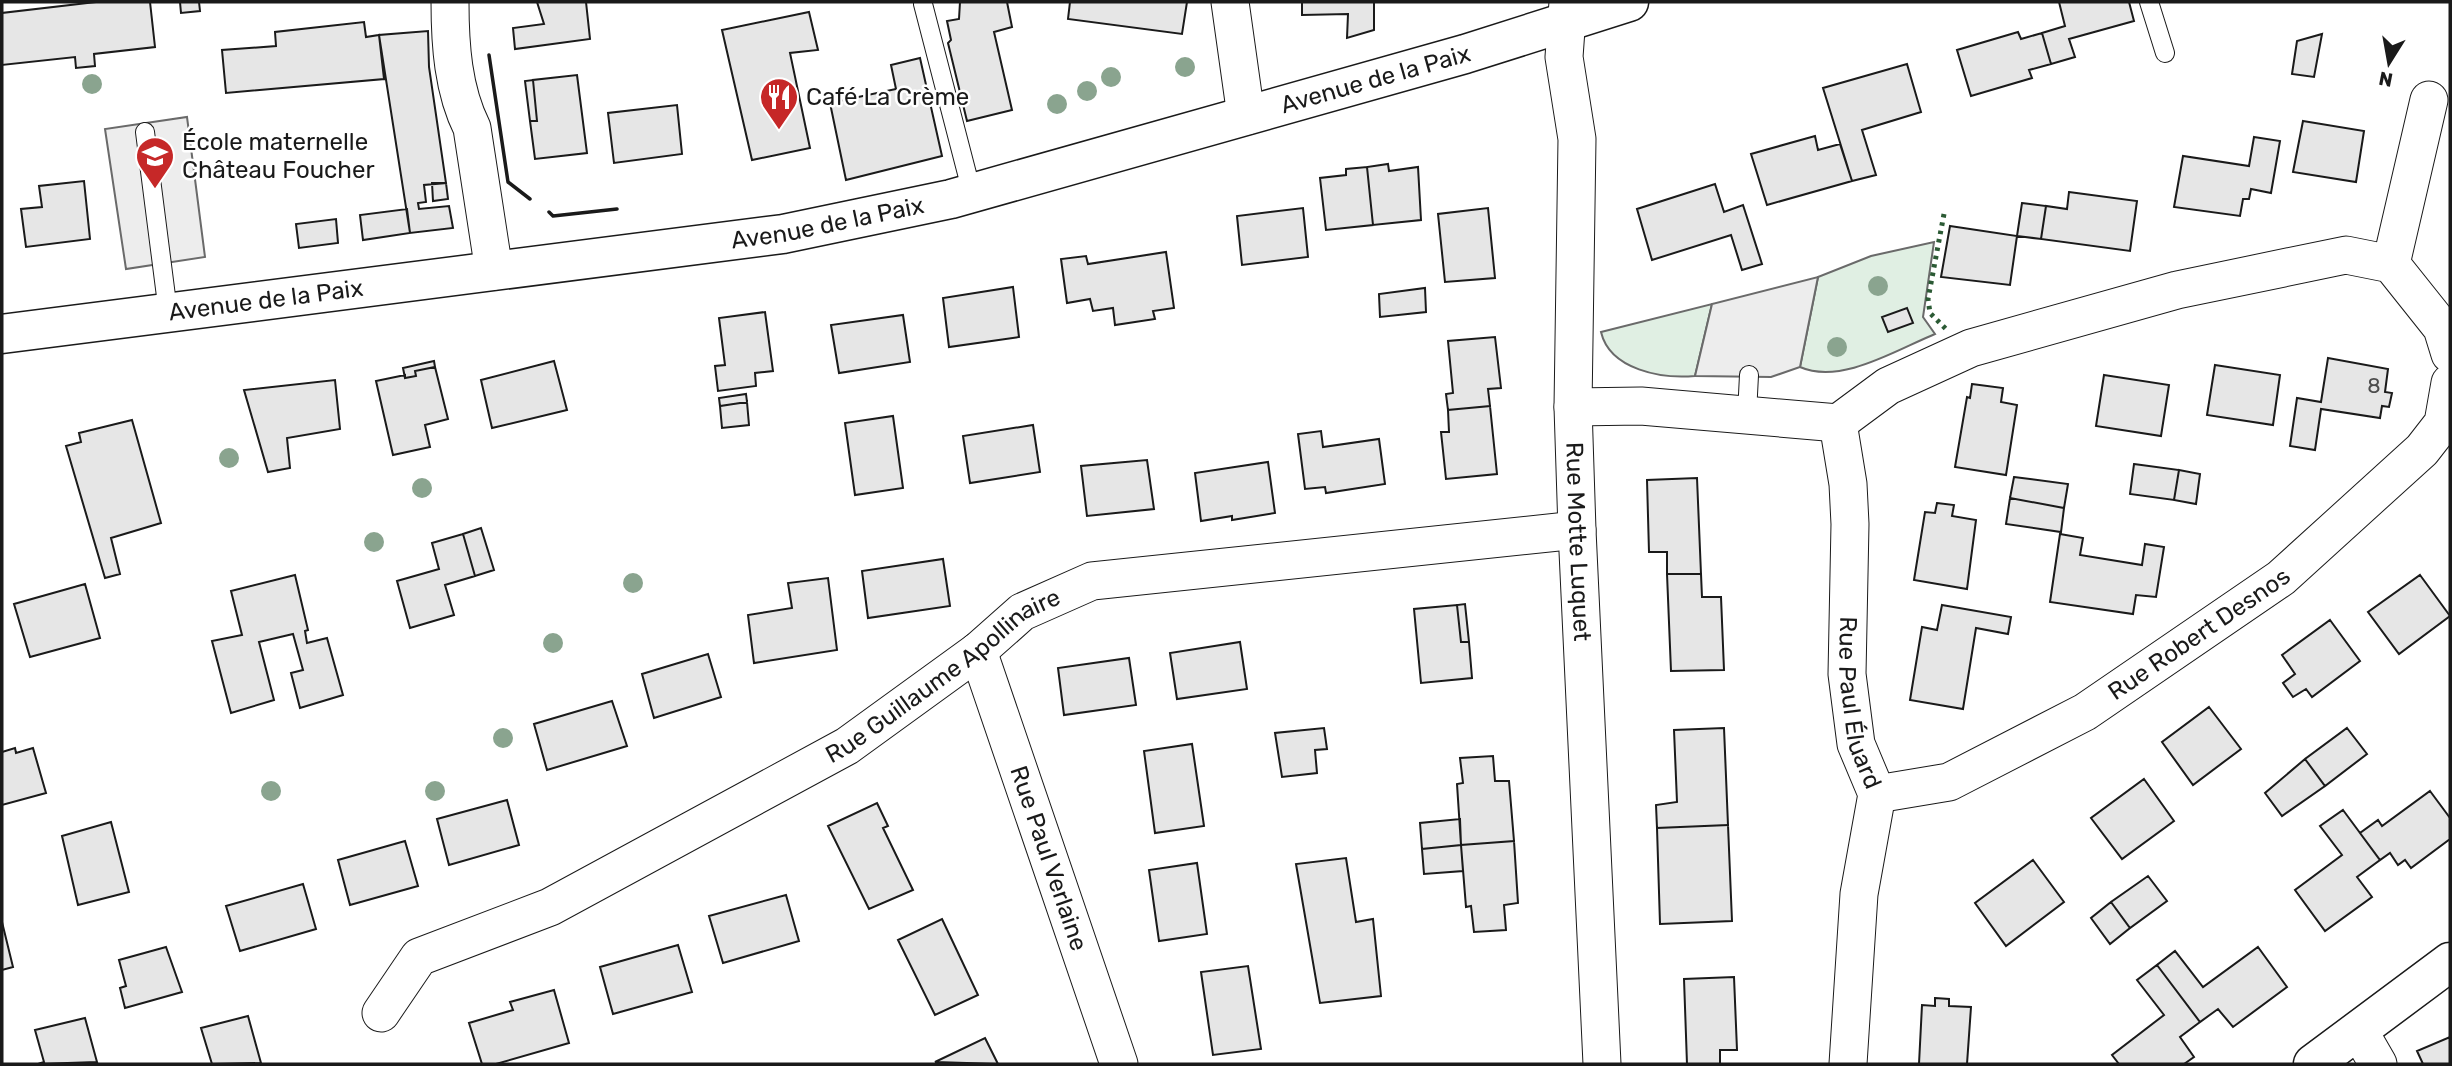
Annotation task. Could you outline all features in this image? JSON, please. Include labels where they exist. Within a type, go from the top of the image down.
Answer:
[{"type":"main road","name":"Avenue de la Paix","points":[[2,334],[783,234],[972,193],[1465,54],[1568,11],[1629,2]]},
{"type":"main road","points":[[2313,1064],[2450,962]]},
{"type":"street","points":[[450,2],[450,41],[462,108],[472,128],[494,271]]},
{"type":"street","points":[[1230,2],[1246,116]]},
{"type":"street","name":"Rue Motte Luquet","points":[[1568,11],[1564,57],[1577,139],[1573,407],[1602,1064]]},
{"type":"street","points":[[2391,264],[2429,100]]},
{"type":"street","points":[[1573,407],[1641,406],[1838,423],[1888,386],[1984,344],[2177,290],[2346,255],[2391,264],[2442,328],[2450,354]]},
{"type":"street","name":"Rue Robert Desnos","points":[[1877,794],[1949,782],[2084,712],[2281,578],[2421,450],[2443,424],[2450,383]]},
{"type":"street","name":"Rue Paul Éluard","points":[[1838,423],[1848,484],[1850,524],[1847,674],[1856,744],[1877,794],[1859,894],[1848,1064]]},
{"type":"street","name":"Rue Guillaume Apollinaire","points":[[381,1013],[419,957],[550,907],[846,746],[978,651],[1022,612],[1092,581],[1577,530]]},
{"type":"street","name":"Rue Paul Verlaine","points":[[978,651],[1119,1064]]},
{"type":"street","points":[[2359,1031],[2378,1064]]},
{"type":"lane","points":[[2149,2],[2165,52]]},
{"type":"lane","points":[[923,4],[972,193]]},
{"type":"lane","points":[[145,132],[168,312]]},
{"type":"lane","points":[[1747,414],[1749,375]]},
{"type":"green space","points":[[1934,242],[1923,317],[1935,334],[1850,369],[1833,372],[1800,367],[1818,277],[1871,256]]},
{"type":"green space","points":[[1712,304],[1695,376],[1668,376],[1626,363],[1606,345],[1601,332]]},
{"type":"shaded area","points":[[187,117],[205,257],[126,269],[105,129]]},
{"type":"shaded area","points":[[1818,277],[1800,367],[1771,377],[1695,376],[1712,304]]},
{"type":"building","points":[[96,2],[150,2],[155,47],[94,54],[95,66],[76,68],[75,57],[2,65],[2,13]]},
{"type":"building","points":[[180,2],[199,2],[200,11],[181,13]]},
{"type":"building","points":[[537,2],[586,2],[590,39],[515,49],[513,28],[544,24]]},
{"type":"building","points":[[960,2],[1007,2],[1012,27],[994,32],[1012,110],[967,121],[948,43],[951,40],[947,21],[959,19]]},
{"type":"building","points":[[1070,2],[1187,2],[1182,34],[1068,19]]},
{"type":"building","points":[[1302,2],[1374,2],[1374,30],[1347,38],[1348,14],[1302,15]]},
{"type":"building","points":[[2059,2],[2129,2],[2134,21],[2069,39],[2075,57],[2051,64],[2042,33],[2065,26]]},
{"type":"building","points":[[809,12],[818,50],[790,53],[810,148],[752,160],[722,30]]},
{"type":"building","points":[[364,22],[366,37],[379,35],[384,79],[226,93],[222,50],[276,46],[275,32]]},
{"type":"building","points":[[428,31],[429,67],[446,183],[424,185],[426,202],[418,203],[419,209],[449,206],[453,228],[410,233],[379,35]]},
{"type":"building","points":[[2018,32],[2021,39],[2042,33],[2051,64],[2029,70],[2032,78],[1971,96],[1957,50]]},
{"type":"building","points":[[2322,34],[2314,77],[2292,74],[2297,41]]},
{"type":"building","points":[[920,58],[942,156],[846,180],[830,103],[896,89],[891,65]]},
{"type":"building","points":[[1907,64],[1921,112],[1862,130],[1876,175],[1852,181],[1823,88]]},
{"type":"building","points":[[577,75],[587,153],[535,159],[530,121],[537,121],[533,80]]},
{"type":"building","points":[[533,80],[537,121],[530,121],[525,81]]},
{"type":"building","points":[[677,105],[682,154],[614,163],[608,113]]},
{"type":"building","points":[[2303,121],[2364,131],[2356,182],[2293,172]]},
{"type":"building","points":[[1815,136],[1818,150],[1840,144],[1852,181],[1767,205],[1751,154]]},
{"type":"building","points":[[2254,137],[2280,141],[2271,193],[2251,189],[2249,199],[2243,199],[2240,216],[2174,207],[2183,156],[2249,166]]},
{"type":"building","points":[[1388,164],[1389,171],[1418,167],[1421,220],[1373,225],[1367,167]]},
{"type":"building","points":[[1367,167],[1373,225],[1326,230],[1320,178],[1346,175],[1346,169]]},
{"type":"building","points":[[84,181],[90,239],[26,247],[21,209],[42,207],[39,186]]},
{"type":"building","points":[[432,183],[446,183],[448,199],[433,201]]},
{"type":"building","points":[[1715,184],[1724,212],[1743,205],[1762,264],[1742,270],[1731,235],[1652,260],[1637,209]]},
{"type":"building","points":[[2069,192],[2137,201],[2130,251],[2041,239],[2046,206],[2067,209]]},
{"type":"building","points":[[2022,203],[2046,206],[2041,239],[2017,236]]},
{"type":"building","points":[[1303,208],[1308,257],[1242,265],[1237,216]]},
{"type":"building","points":[[1488,208],[1495,278],[1445,282],[1438,214]]},
{"type":"building","points":[[407,209],[410,233],[363,240],[360,215]]},
{"type":"building","points":[[336,219],[338,243],[299,248],[296,224]]},
{"type":"building","points":[[1950,226],[2017,236],[2010,285],[1941,277]]},
{"type":"building","points":[[1166,252],[1174,308],[1153,311],[1155,319],[1115,325],[1113,308],[1093,311],[1090,299],[1067,303],[1061,259],[1086,256],[1088,264]]},
{"type":"building","points":[[1013,287],[1019,337],[949,347],[943,298]]},
{"type":"building","points":[[1425,288],[1426,312],[1380,317],[1379,294]]},
{"type":"building","points":[[1907,308],[1913,323],[1888,332],[1882,317]]},
{"type":"building","points":[[765,312],[773,371],[755,373],[756,386],[718,391],[715,366],[725,365],[719,318]]},
{"type":"building","points":[[903,315],[910,362],[839,373],[831,325]]},
{"type":"building","points":[[1495,337],[1501,388],[1488,389],[1490,406],[1448,410],[1446,394],[1453,393],[1448,341]]},
{"type":"building","points":[[2328,358],[2388,369],[2385,392],[2392,393],[2389,407],[2382,406],[2380,418],[2321,409],[2315,450],[2290,446],[2297,398],[2321,402]]},
{"type":"building","points":[[434,361],[435,367],[415,371],[416,376],[405,378],[403,368]]},
{"type":"building","points":[[554,361],[567,410],[492,428],[481,380]]},
{"type":"building","points":[[2215,365],[2280,375],[2273,425],[2207,415]]},
{"type":"building","points":[[435,367],[448,419],[425,425],[430,447],[393,455],[376,381],[405,375],[405,378],[416,376],[415,371]]},
{"type":"building","points":[[2104,375],[2169,385],[2161,436],[2096,426]]},
{"type":"building","points":[[335,380],[340,429],[287,438],[290,468],[268,472],[244,390]]},
{"type":"building","points":[[1972,384],[2003,388],[2001,402],[2017,405],[2006,475],[1955,467],[1967,397],[1970,398]]},
{"type":"building","points":[[746,394],[747,402],[720,406],[719,398]]},
{"type":"building","points":[[747,402],[749,425],[722,428],[720,406]]},
{"type":"building","points":[[1490,406],[1497,474],[1446,479],[1441,432],[1449,432],[1448,410]]},
{"type":"building","points":[[893,416],[903,488],[855,495],[845,423]]},
{"type":"building","points":[[132,420],[161,523],[111,538],[120,574],[105,578],[66,446],[81,442],[79,433]]},
{"type":"building","points":[[1033,425],[1040,472],[970,483],[963,436]]},
{"type":"building","points":[[1321,431],[1323,447],[1379,439],[1385,484],[1326,493],[1325,487],[1305,489],[1298,434]]},
{"type":"building","points":[[1147,460],[1154,509],[1087,516],[1081,466]]},
{"type":"building","points":[[1268,462],[1275,513],[1232,520],[1232,516],[1201,521],[1195,473]]},
{"type":"building","points":[[2134,464],[2179,470],[2174,500],[2130,494]]},
{"type":"building","points":[[2179,470],[2200,474],[2196,504],[2174,500]]},
{"type":"building","points":[[2014,477],[2068,484],[2064,508],[2010,498]]},
{"type":"building","points":[[1697,478],[1701,574],[1667,574],[1667,552],[1649,552],[1647,480]]},
{"type":"building","points":[[2010,498],[2064,508],[2061,532],[2006,524]]},
{"type":"building","points":[[1937,503],[1954,505],[1952,516],[1976,520],[1967,589],[1914,580],[1925,512],[1935,513]]},
{"type":"building","points":[[481,528],[494,570],[475,576],[463,534]]},
{"type":"building","points":[[463,534],[475,576],[445,585],[454,615],[410,628],[397,581],[439,569],[432,543]]},
{"type":"building","points":[[2060,534],[2083,538],[2080,555],[2142,565],[2145,544],[2164,547],[2156,597],[2136,595],[2133,614],[2050,602]]},
{"type":"building","points":[[943,559],[950,606],[868,618],[862,571]]},
{"type":"building","points":[[1667,574],[1701,574],[1702,597],[1721,597],[1724,670],[1671,671]]},
{"type":"building","points":[[295,575],[308,630],[305,631],[307,643],[327,638],[343,695],[300,708],[291,673],[303,670],[293,634],[259,642],[274,700],[231,713],[212,641],[242,635],[231,591]]},
{"type":"building","points":[[2420,575],[2450,616],[2399,654],[2368,612]]},
{"type":"building","points":[[828,578],[837,650],[754,663],[748,615],[792,608],[788,583]]},
{"type":"building","points":[[85,584],[100,638],[30,657],[14,604]]},
{"type":"building","points":[[1465,604],[1469,642],[1461,642],[1457,605]]},
{"type":"building","points":[[1457,605],[1461,642],[1469,642],[1472,678],[1421,683],[1414,609]]},
{"type":"building","points":[[1942,605],[2011,617],[2008,634],[1976,628],[1963,709],[1910,700],[1922,627],[1937,630]]},
{"type":"building","points":[[2330,620],[2360,661],[2312,697],[2306,689],[2293,697],[2283,683],[2295,674],[2282,655]]},
{"type":"building","points":[[1240,642],[1247,689],[1177,699],[1170,653]]},
{"type":"building","points":[[708,654],[721,697],[654,718],[642,674]]},
{"type":"building","points":[[1129,658],[1136,705],[1064,715],[1058,668]]},
{"type":"building","points":[[612,701],[627,746],[547,770],[534,724]]},
{"type":"building","points":[[2209,707],[2241,749],[2193,785],[2162,742]]},
{"type":"building","points":[[1324,728],[1327,749],[1315,750],[1317,773],[1282,777],[1275,733]]},
{"type":"building","points":[[1724,728],[1728,825],[1657,828],[1656,805],[1677,802],[1674,730]]},
{"type":"building","points":[[2347,728],[2367,754],[2325,786],[2305,759]]},
{"type":"building","points":[[1192,744],[1204,826],[1155,833],[1144,751]]},
{"type":"building","points":[[15,748],[16,753],[33,748],[46,793],[2,805],[2,752]]},
{"type":"building","points":[[1493,756],[1495,781],[1509,781],[1514,841],[1461,845],[1457,784],[1463,783],[1460,758]]},
{"type":"building","points":[[2305,759],[2325,786],[2282,816],[2265,793]]},
{"type":"building","points":[[2144,779],[2174,821],[2122,859],[2091,818]]},
{"type":"building","points":[[2430,791],[2450,818],[2450,839],[2411,868],[2405,860],[2398,865],[2390,853],[2380,860],[2360,833],[2378,820],[2382,826]]},
{"type":"building","points":[[507,800],[519,845],[449,865],[437,819]]},
{"type":"building","points":[[877,803],[888,826],[883,828],[913,890],[869,909],[828,826]]},
{"type":"building","points":[[2343,810],[2380,860],[2357,877],[2372,897],[2325,931],[2295,890],[2342,855],[2320,826]]},
{"type":"building","points":[[1460,819],[1461,845],[1422,849],[1420,823]]},
{"type":"building","points":[[111,822],[129,892],[78,905],[62,836]]},
{"type":"building","points":[[1728,825],[1732,921],[1660,924],[1657,828]]},
{"type":"building","points":[[405,841],[418,886],[350,905],[338,860]]},
{"type":"building","points":[[1514,841],[1518,903],[1504,905],[1506,930],[1474,932],[1471,906],[1466,907],[1461,845]]},
{"type":"building","points":[[1461,845],[1463,871],[1424,874],[1422,849]]},
{"type":"building","points":[[1346,858],[1356,922],[1373,919],[1381,996],[1320,1003],[1296,864]]},
{"type":"building","points":[[2033,860],[2064,902],[2006,946],[1975,903]]},
{"type":"building","points":[[1197,863],[1207,934],[1159,941],[1149,870]]},
{"type":"building","points":[[2148,876],[2167,901],[2130,928],[2111,902]]},
{"type":"building","points":[[303,884],[316,929],[240,951],[226,906]]},
{"type":"building","points":[[786,895],[799,941],[723,963],[709,916]]},
{"type":"building","points":[[2111,902],[2130,928],[2110,944],[2091,918]]},
{"type":"building","points":[[942,919],[978,995],[935,1015],[898,940]]},
{"type":"building","points":[[2,922],[13,967],[2,970]]},
{"type":"building","points":[[678,945],[692,992],[613,1014],[600,967]]},
{"type":"building","points":[[166,947],[182,992],[125,1008],[120,988],[126,986],[119,960]]},
{"type":"building","points":[[2258,947],[2287,987],[2233,1027],[2218,1009],[2200,1022],[2157,965],[2175,951],[2203,987]]},
{"type":"building","points":[[2157,965],[2200,1022],[2180,1037],[2194,1057],[2184,1064],[2119,1064],[2112,1055],[2164,1015],[2137,980]]},
{"type":"building","points":[[1248,966],[1261,1049],[1213,1055],[1201,972]]},
{"type":"building","points":[[1734,977],[1737,1050],[1720,1050],[1720,1064],[1687,1064],[1684,979]]},
{"type":"building","points":[[554,990],[569,1043],[496,1064],[482,1064],[469,1023],[513,1010],[510,1002]]},
{"type":"building","points":[[1935,998],[1949,999],[1949,1006],[1971,1007],[1967,1064],[1919,1064],[1922,1005],[1935,1006]]},
{"type":"building","points":[[248,1016],[261,1063],[212,1064],[201,1028]]},
{"type":"building","points":[[85,1018],[97,1062],[38,1064],[44,1062],[35,1030]]},
{"type":"building","points":[[2450,1037],[2450,1064],[2423,1064],[2417,1051]]},
{"type":"building","points":[[985,1038],[998,1064],[935,1062]]},
{"type":"hedge","points":[[1944,214],[1928,299],[1930,313],[1947,330]]},
{"type":"wall","points":[[489,55],[508,182],[530,199]]},
{"type":"wall","points":[[549,212],[553,216],[617,209]]},
{"type":"place","name":"Café La Crème","points":[[779,131]]},
{"type":"place","name":"École maternelle Château Foucher","points":[[155,190]]}]
